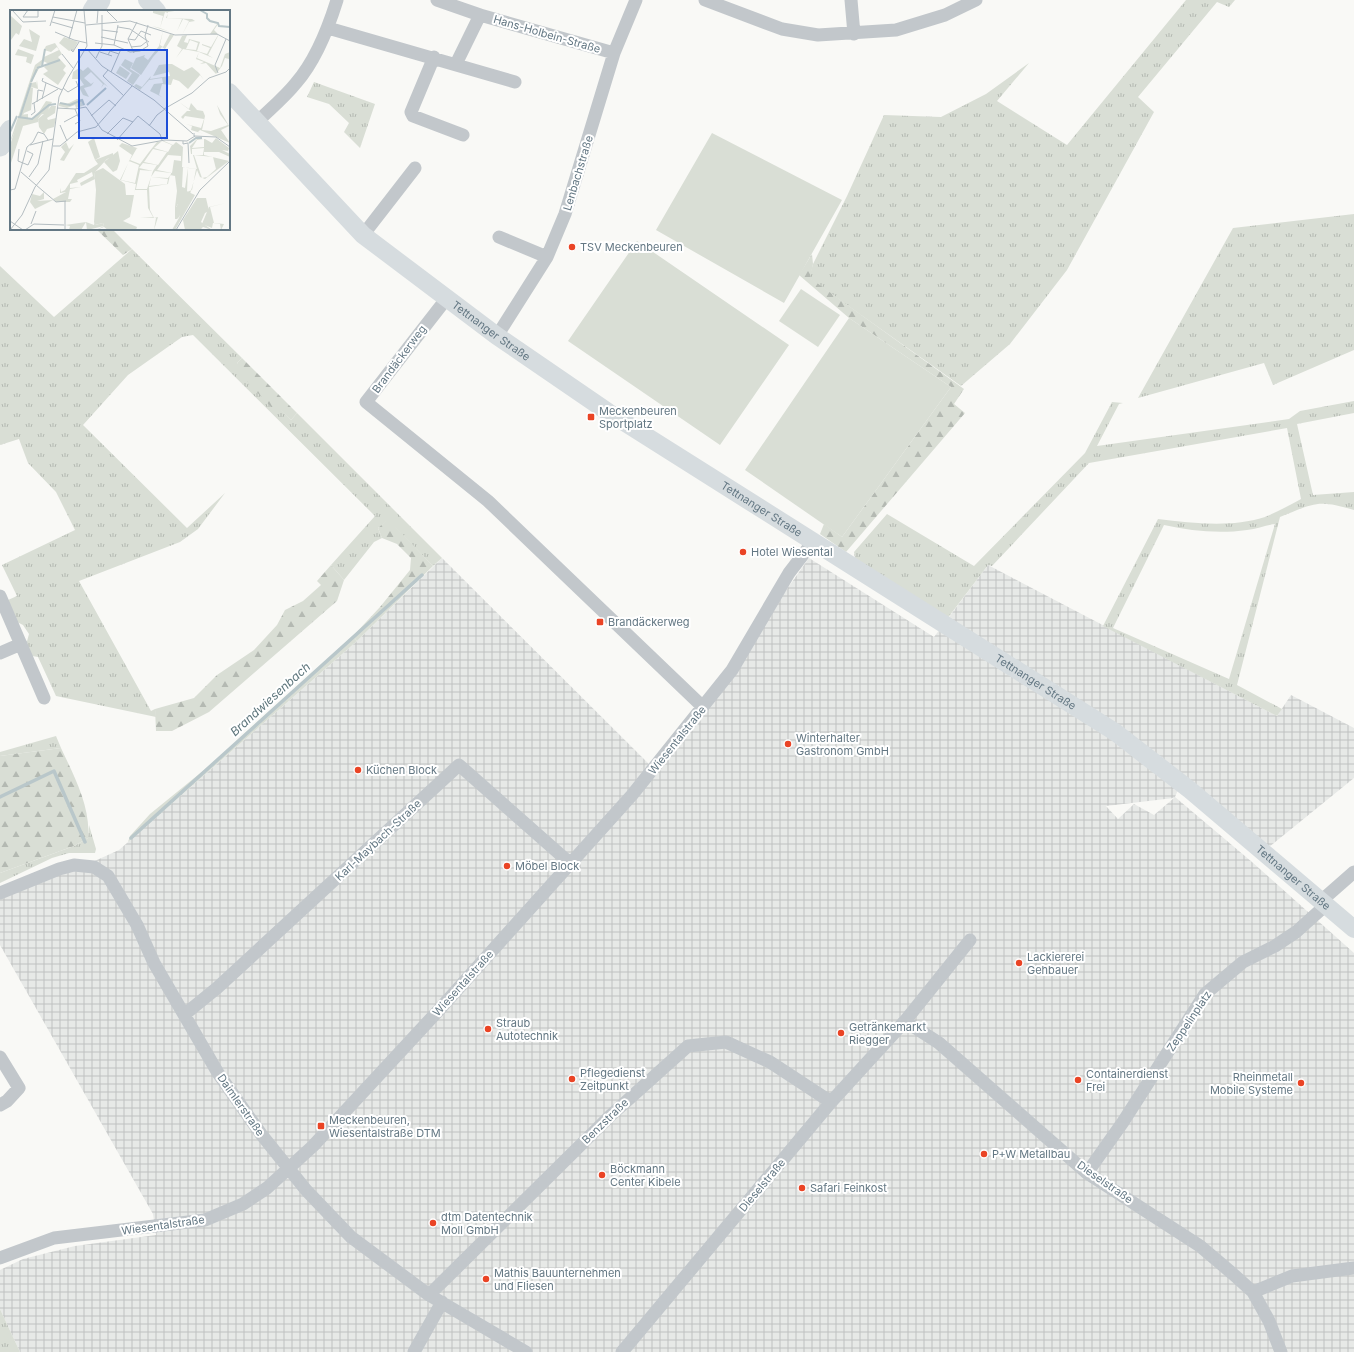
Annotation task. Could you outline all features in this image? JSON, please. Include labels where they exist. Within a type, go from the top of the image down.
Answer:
[{"type":"main road","points":[[94,10],[100,0]]},
{"type":"main road","points":[[147,0],[156,10]]},
{"type":"main road","name":"Tettnanger Straße","points":[[230,93],[256,123],[363,235],[497,336],[608,412],[812,543],[1115,732],[1190,790],[1354,929]]},
{"type":"main road","points":[[0,146],[10,131]]},
{"type":"street","points":[[256,123],[296,84],[328,28],[337,0]]},
{"type":"street","name":"Hans-Holbein-Straße","points":[[437,0],[480,15],[614,53]]},
{"type":"street","name":"Lenbachstraße","points":[[497,336],[547,257],[565,214],[614,53],[636,0]]},
{"type":"street","points":[[705,0],[782,29],[818,35],[854,34],[896,30],[945,15],[976,0]]},
{"type":"street","points":[[851,0],[854,34]]},
{"type":"street","name":"Hans-Holbein-Straße","points":[[456,64],[480,15]]},
{"type":"street","points":[[328,28],[434,57],[515,82]]},
{"type":"street","points":[[434,57],[411,112],[413,116],[463,135]]},
{"type":"street","points":[[363,235],[415,168]]},
{"type":"street","points":[[499,237],[547,257]]},
{"type":"street","name":"Brandäckerweg","points":[[447,298],[366,402],[488,501],[704,707]]},
{"type":"street","name":"Wiesentalstraße","points":[[0,1258],[54,1238],[205,1220],[243,1204],[267,1188],[313,1146],[571,864],[632,795],[704,707],[732,670],[789,573],[812,543]]},
{"type":"street","points":[[0,596],[44,698]]},
{"type":"street","points":[[0,653],[21,644]]},
{"type":"street","name":"Karl-Maybach-Straße","points":[[185,1014],[222,983],[459,765],[571,864]]},
{"type":"street","name":"Daimlerstraße","points":[[0,893],[59,869],[74,865],[94,867],[101,870],[108,876],[137,925],[154,963],[218,1073],[260,1134],[306,1190],[351,1237],[429,1295],[526,1352]]},
{"type":"street","name":"Zeppelinplatz","points":[[1088,1173],[1123,1122],[1205,994],[1243,962],[1275,946],[1296,932],[1354,872]]},
{"type":"street","name":"Dieselstraße","points":[[622,1352],[831,1102],[905,1021],[970,940]]},
{"type":"street","name":"Dieselstraße","points":[[905,1021],[939,1043],[1088,1173],[1200,1246],[1253,1292],[1269,1321],[1281,1352]]},
{"type":"street","name":"Benzstraße","points":[[429,1295],[610,1116],[688,1046],[726,1042],[770,1062],[831,1102]]},
{"type":"street","points":[[0,1057],[19,1088],[0,1105]]},
{"type":"street","points":[[1253,1292],[1292,1276],[1354,1268]]},
{"type":"street","points":[[414,1352],[442,1302]]},
{"type":"shaded area","points":[[442,558],[657,772],[809,558],[934,637],[988,565],[1277,716],[1291,695],[1354,728],[1354,778],[1268,848],[1183,778],[1175,797],[1252,862],[1354,953],[1354,1352],[20,1352],[0,1309],[0,1270],[23,1259],[75,1246],[156,1235],[153,1214],[0,945],[0,898],[88,864],[119,850],[357,641]],"holes":[[[1174,798],[1154,815],[1134,804],[1118,819],[1106,806]]]},
{"type":"green space","points":[[1186,0],[1235,0],[1229,7],[1217,2],[1138,97],[1154,112],[1067,270],[1010,344],[961,386],[809,278],[813,264],[847,196],[884,115],[941,117],[986,94],[1029,63],[997,101],[1067,145]]},
{"type":"green space","points":[[314,82],[375,104],[360,148],[344,132],[349,123],[329,104],[307,97]]},
{"type":"green space","points":[[712,133],[842,200],[784,303],[656,230]]},
{"type":"green space","points":[[1354,214],[1354,350],[1273,385],[1264,363],[1138,398],[1233,228]]},
{"type":"green space","points":[[97,230],[113,230],[132,249],[123,255]]},
{"type":"green space","points":[[637,241],[789,345],[720,445],[568,341]]},
{"type":"green space","points":[[132,249],[242,358],[237,363],[291,420],[297,413],[442,558],[433,566],[388,520],[378,528],[382,538],[374,542],[344,580],[331,565],[375,516],[193,335],[182,337],[128,375],[83,425],[187,528],[225,493],[198,529],[180,542],[79,581],[151,711],[155,709],[156,717],[56,696],[38,657],[32,656],[26,645],[29,634],[23,625],[17,622],[8,600],[17,596],[2,565],[75,530],[56,492],[28,463],[19,439],[0,445],[0,266],[54,317]]},
{"type":"green space","points":[[812,254],[813,264],[810,278],[964,389],[954,404],[965,413],[846,552],[820,534],[824,524],[842,537],[951,387],[849,318],[799,275]]},
{"type":"green space","points":[[801,289],[840,315],[818,347],[779,321]]},
{"type":"green space","points":[[849,318],[951,387],[842,537],[745,470]]},
{"type":"green space","points":[[242,358],[297,413],[291,420],[281,410],[275,411],[249,384],[237,363]]},
{"type":"green space","points":[[1354,401],[1354,413],[1297,424],[1313,495],[1354,492],[1354,510],[1332,504],[1316,504],[1301,508],[1280,517],[1237,685],[1282,709],[1277,716],[1103,626],[1158,519],[1212,524],[1238,523],[1265,517],[1301,499],[1287,428],[1089,463],[992,566],[988,565],[947,619],[855,558],[854,552],[887,514],[974,566],[1085,453],[1112,402],[1123,403],[1119,404],[1097,446],[1289,419],[1300,411]],"holes":[[[1275,524],[1229,679],[1113,628],[1164,525],[1184,529],[1226,532]]]},
{"type":"green space","points":[[388,519],[433,566],[357,641],[353,636],[380,607],[410,570],[411,558],[397,544],[382,538],[378,528]]},
{"type":"green space","points":[[331,565],[344,580],[337,601],[209,712],[172,731],[156,731],[155,709],[194,698],[217,675],[254,650],[277,625],[285,610],[303,601],[321,585],[317,581]]},
{"type":"green space","points":[[353,636],[357,641],[128,842],[130,836],[150,814],[247,735],[327,662]]},
{"type":"green space","points":[[56,736],[61,748],[0,756],[0,752]]},
{"type":"green space","points":[[61,748],[84,803],[87,815],[88,838],[74,846],[0,873],[0,756]]},
{"type":"green space","points":[[89,825],[96,849],[95,853],[69,853],[52,858],[0,883],[0,873],[74,846],[88,838]]},
{"type":"green space","points":[[0,1309],[20,1352],[0,1352]]},
{"type":"waterway","name":"Brandwiesenbach","points":[[131,838],[422,575]]},
{"type":"waterway","name":"Brandwiesenbach","points":[[0,797],[54,771],[85,842]]},
{"type":"place","name":"TSV Meckenbeuren","points":[[572,247]]},
{"type":"place","name":"Meckenbeuren Sportplatz","points":[[591,417]]},
{"type":"place","name":"Hotel Wiesental","points":[[743,552]]},
{"type":"place","name":"Brandäckerweg","points":[[600,622]]},
{"type":"place","name":"Winterhalter Gastronom GmbH","points":[[788,744]]},
{"type":"place","name":"Küchen Block","points":[[358,770]]},
{"type":"place","name":"Möbel Block","points":[[507,866]]},
{"type":"place","name":"Lackiererei Gehbauer","points":[[1019,963]]},
{"type":"place","name":"Straub Autotechnik","points":[[488,1029]]},
{"type":"place","name":"Getränkemarkt Riegger","points":[[841,1033]]},
{"type":"place","name":"Pflegedienst Zeitpunkt","points":[[572,1079]]},
{"type":"place","name":"Containerdienst Frei","points":[[1078,1080]]},
{"type":"place","name":"Rheinmetall Mobile Systeme","points":[[1301,1083]]},
{"type":"place","name":"Meckenbeuren, Wiesentalstraße DTM","points":[[321,1126]]},
{"type":"place","name":"P+W Metallbau","points":[[984,1154]]},
{"type":"place","name":"Böckmann Center Kibele","points":[[602,1175]]},
{"type":"place","name":"Safari Feinkost","points":[[802,1188]]},
{"type":"place","name":"dtm Datentechnik Moll GmbH","points":[[433,1223]]},
{"type":"place","name":"Mathis Bauunternehmen und Fliesen","points":[[486,1279]]}]
